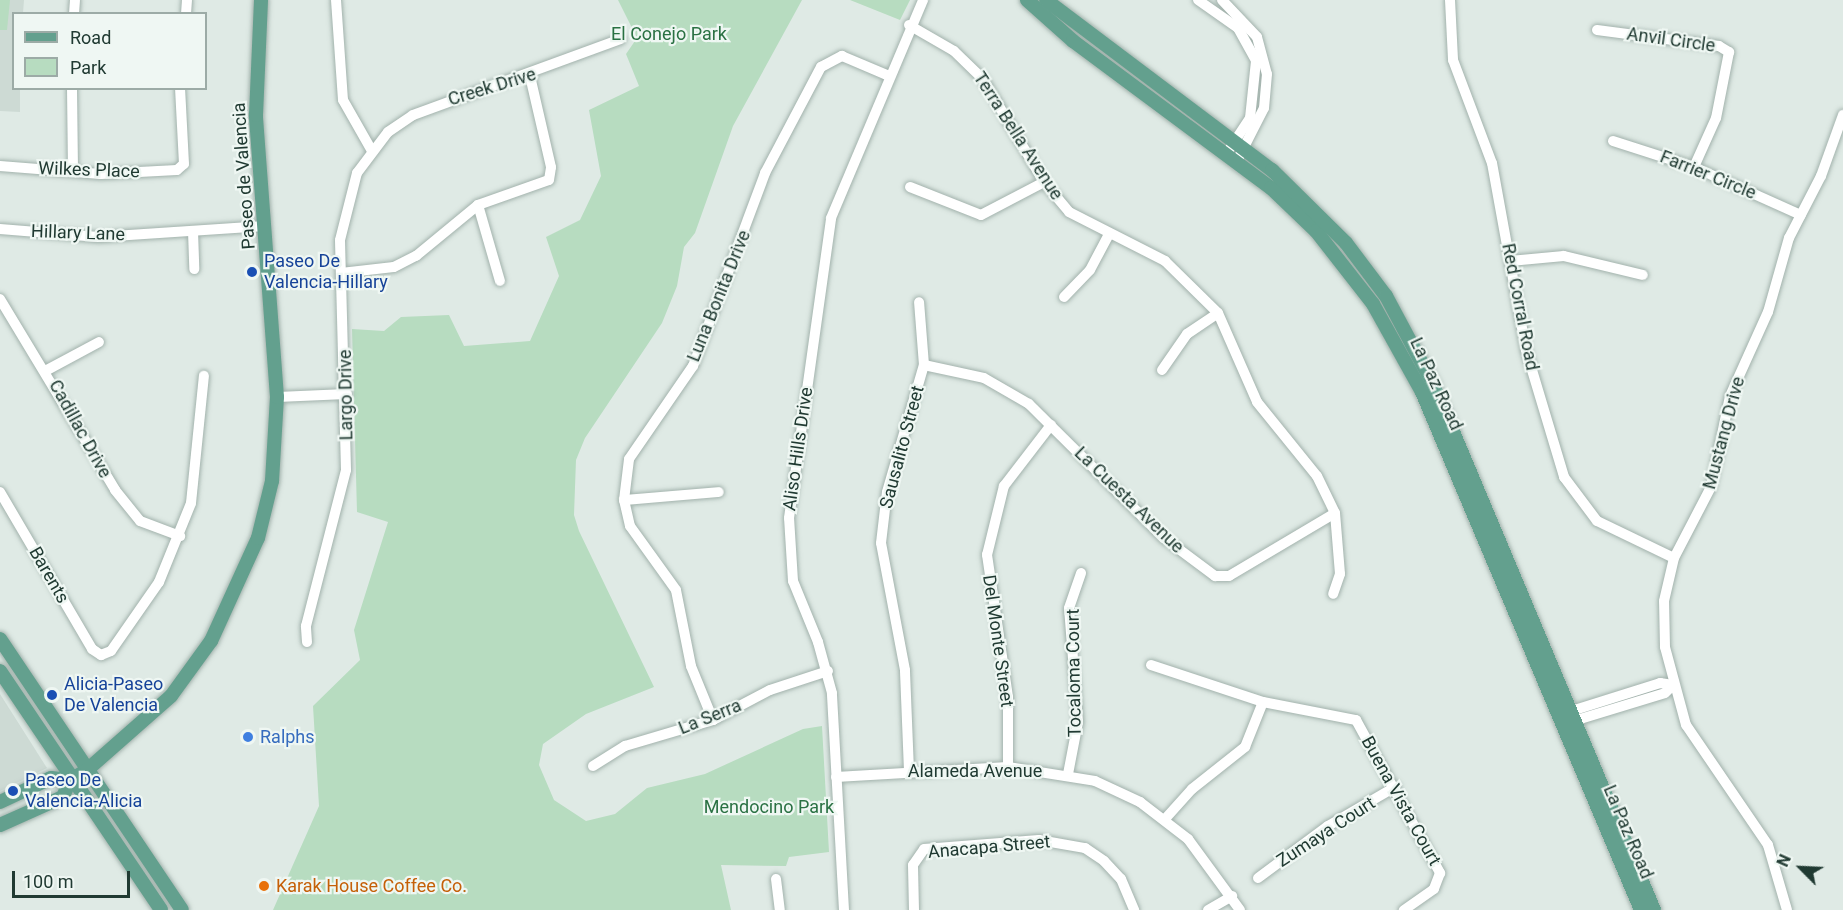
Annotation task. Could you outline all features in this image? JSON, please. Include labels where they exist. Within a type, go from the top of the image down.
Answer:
[{"type":"main road","name":"Paseo de Valencia","points":[[0,802],[51,778],[70,780],[87,770],[171,696],[232,603],[266,512],[277,397],[256,115],[261,0]]},
{"type":"main road","name":"La Paz Road","points":[[1027,0],[1073,41],[1236,151]]},
{"type":"main road","name":"La Paz Road","points":[[1046,0],[1236,151],[1316,231],[1390,330],[1422,392],[1654,910]]},
{"type":"main road","points":[[0,639],[182,910]]},
{"type":"main road","points":[[0,671],[70,780],[161,910]]},
{"type":"main road","name":"La Paz Road","points":[[1567,717],[1641,910]]},
{"type":"main road","name":"Paseo de Valencia","points":[[0,825],[63,797],[70,780]]},
{"type":"street","points":[[336,0],[343,100],[372,151]]},
{"type":"street","name":"Aliso Hills Drive","points":[[844,910],[828,671],[792,580],[789,518],[831,218],[887,75],[909,25],[923,0]]},
{"type":"street","points":[[1198,0],[1238,28],[1256,62],[1255,99],[1236,151]]},
{"type":"street","points":[[1222,0],[1247,22],[1264,56],[1264,108],[1236,151]]},
{"type":"street","name":"Red Corral Road","points":[[1450,0],[1453,60],[1492,163],[1526,350],[1571,491],[1597,521],[1674,558]]},
{"type":"street","name":"Terra Bella Avenue","points":[[909,25],[970,64],[1044,182],[1069,212],[1108,236],[1165,261],[1218,313],[1257,402],[1317,476],[1335,513],[1340,574],[1333,594]]},
{"type":"street","name":"Anvil Circle","points":[[1597,30],[1729,51],[1731,64],[1716,118],[1694,167]]},
{"type":"street","name":"Creek Drive","points":[[372,151],[413,115],[530,76],[621,39]]},
{"type":"street","name":"Luna Bonita Drive","points":[[713,720],[691,666],[676,590],[641,545],[624,500],[629,459],[693,366],[765,173],[821,67],[842,56],[887,75]]},
{"type":"street","points":[[341,273],[394,267],[416,256],[478,205],[549,180],[551,167],[530,76]]},
{"type":"street","points":[[72,90],[73,172]]},
{"type":"street","name":"Wilkes Place","points":[[0,166],[73,172],[177,170],[184,164],[180,90]]},
{"type":"street","name":"Mustang Drive","points":[[1787,910],[1768,845],[1696,745],[1673,685],[1663,626],[1674,558],[1711,487],[1730,396],[1764,323],[1781,260],[1843,115]]},
{"type":"street","name":"Farrier Circle","points":[[1613,141],[1694,167],[1801,215]]},
{"type":"street","name":"Largo Drive","points":[[307,642],[306,626],[346,470],[347,394],[341,273],[344,206],[372,151]]},
{"type":"street","points":[[910,187],[981,215],[1044,182]]},
{"type":"street","points":[[478,205],[500,281]]},
{"type":"street","name":"Hillary Lane","points":[[0,229],[99,237],[265,226]]},
{"type":"street","points":[[193,231],[194,269]]},
{"type":"street","points":[[1064,297],[1090,270],[1108,236]]},
{"type":"street","points":[[1510,261],[1564,256],[1643,274]]},
{"type":"street","name":"Cadillac Drive","points":[[0,299],[47,370],[115,490],[140,521],[180,536]]},
{"type":"street","name":"Sausalito Street","points":[[909,771],[905,670],[881,543],[887,492],[924,365],[919,302]]},
{"type":"street","points":[[1162,370],[1187,334],[1218,313]]},
{"type":"street","points":[[47,370],[99,342]]},
{"type":"street","name":"La Cuesta Avenue","points":[[924,365],[984,378],[1029,404],[1164,538],[1215,576],[1229,576],[1335,513]]},
{"type":"street","points":[[180,536],[200,454],[204,376]]},
{"type":"street","points":[[277,397],[347,394]]},
{"type":"street","name":"Del Monte Street","points":[[1008,768],[1008,697],[989,588],[988,544],[1004,486],[1051,424]]},
{"type":"street","name":"Barents","points":[[0,492],[92,649],[101,655],[111,651],[136,618],[180,536]]},
{"type":"street","points":[[624,500],[719,492]]},
{"type":"street","name":"Tocaloma Court","points":[[1068,774],[1078,722],[1069,608],[1081,573]]},
{"type":"street","name":"Buena Vista Court","points":[[1151,665],[1263,702],[1356,720],[1395,787],[1441,880],[1404,910]]},
{"type":"street","name":"La Serra","points":[[593,766],[625,746],[713,720],[770,690],[828,671]]},
{"type":"street","points":[[1567,717],[1665,693],[1673,685]]},
{"type":"street","points":[[1165,819],[1192,789],[1245,747],[1263,702]]},
{"type":"street","name":"Alameda Avenue","points":[[836,777],[909,771],[1008,768],[1068,774],[1117,790],[1165,819],[1210,863],[1240,910]]},
{"type":"street","name":"Zumaya Court","points":[[1258,878],[1328,826],[1395,787]]},
{"type":"street","name":"Anacapa Street","points":[[914,910],[913,865],[918,853],[1060,841],[1104,861],[1121,879],[1134,910]]},
{"type":"street","points":[[776,879],[780,910]]},
{"type":"street","points":[[1208,910],[1232,896]]},
{"type":"shaded area","points":[[0,0],[24,0],[23,12],[12,12],[12,90],[20,90],[20,112],[0,111]]},
{"type":"shaded area","points":[[0,694],[47,768],[0,791]]},
{"type":"green space","points":[[0,0],[10,0],[7,30],[0,30]]},
{"type":"green space","points":[[618,0],[802,0],[733,126],[695,233],[684,247],[677,286],[662,323],[585,438],[576,460],[574,515],[579,531],[654,687],[586,714],[543,744],[539,765],[554,800],[586,821],[615,814],[647,788],[705,774],[803,729],[822,726],[829,852],[789,857],[786,866],[721,865],[731,910],[273,910],[319,806],[313,706],[360,660],[354,630],[388,522],[357,512],[352,329],[384,331],[401,317],[449,315],[464,346],[530,341],[559,276],[546,237],[580,220],[601,176],[589,110],[639,86],[626,54],[637,38]]},
{"type":"green space","points":[[850,0],[910,0],[900,20]]},
{"type":"place","name":"Paseo De Valencia-Hillary","points":[[252,272]]},
{"type":"place","name":"Alicia-Paseo De Valencia","points":[[52,695]]},
{"type":"place","name":"Ralphs","points":[[248,737]]},
{"type":"place","name":"Paseo De Valencia-Alicia","points":[[13,791]]},
{"type":"place","name":"Karak House Coffee Co.","points":[[264,886]]},
{"type":"park label","name":"El Conejo Park","points":[[669,34]]},
{"type":"park label","name":"Mendocino Park","points":[[769,807]]}]
